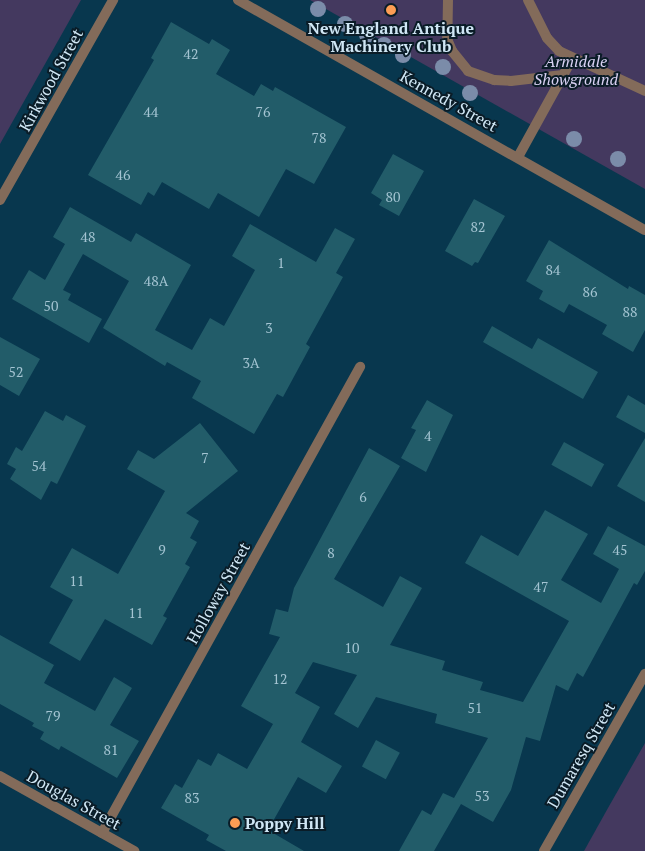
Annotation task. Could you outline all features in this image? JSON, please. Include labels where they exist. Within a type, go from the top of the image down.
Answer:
[{"type":"street","name":"Kirkwood Street","points":[[0,200],[113,0]]},
{"type":"street","name":"Kennedy Street","points":[[238,0],[645,230]]},
{"type":"street","points":[[448,0],[447,39],[452,51],[468,71],[488,79],[512,81],[563,75]]},
{"type":"street","points":[[528,0],[547,38],[572,59],[611,73],[645,91]]},
{"type":"street","points":[[518,157],[572,59]]},
{"type":"street","name":"Holloway Street","points":[[102,833],[360,367]]},
{"type":"street","name":"Dumaresq Street","points":[[544,851],[645,674]]},
{"type":"street","name":"Douglas Street","points":[[0,776],[134,851]]},
{"type":"green space","points":[[0,0],[81,0],[0,144]]},
{"type":"green space","name":"Armidale Showground","points":[[310,0],[645,0],[645,189],[535,127]]},
{"type":"green space","points":[[645,743],[645,851],[584,851],[608,808]]},
{"type":"building","points":[[171,22],[209,44],[212,39],[230,50],[216,74],[254,96],[261,84],[273,91],[275,87],[346,127],[314,184],[286,169],[259,217],[218,193],[209,209],[162,182],[154,196],[148,192],[141,205],[88,175],[154,60],[151,58]]},
{"type":"building","points":[[393,154],[424,171],[399,216],[379,205],[382,200],[371,193]]},
{"type":"building","points":[[474,199],[505,216],[478,263],[475,262],[472,266],[445,251]]},
{"type":"building","points":[[70,207],[131,242],[136,233],[191,265],[155,330],[192,350],[210,318],[224,326],[255,270],[232,256],[250,224],[316,262],[335,228],[355,239],[336,273],[343,277],[306,344],[310,347],[283,397],[277,394],[254,434],[192,398],[201,381],[167,362],[165,366],[103,328],[129,281],[83,254],[63,290],[71,294],[68,300],[102,319],[89,343],[12,299],[29,270],[45,280],[65,244],[53,237]]},
{"type":"building","points":[[549,240],[628,289],[629,286],[645,295],[645,330],[633,352],[602,334],[607,325],[569,304],[564,313],[539,299],[543,291],[526,281]]},
{"type":"building","points":[[492,326],[532,349],[538,338],[598,372],[583,399],[483,342]]},
{"type":"building","points":[[0,337],[40,359],[19,396],[0,385]]},
{"type":"building","points":[[628,395],[645,405],[645,433],[616,417]]},
{"type":"building","points":[[427,400],[453,415],[426,472],[401,458],[416,430],[411,428]]},
{"type":"building","points":[[45,411],[63,421],[66,415],[86,426],[57,484],[51,481],[41,500],[10,479],[16,469],[7,464],[16,447],[22,451]]},
{"type":"building","points":[[200,423],[238,471],[186,513],[199,521],[190,538],[197,542],[185,564],[190,567],[163,616],[167,618],[152,645],[105,619],[80,661],[49,643],[73,600],[50,587],[72,548],[118,574],[165,491],[127,469],[138,450],[154,459]]},
{"type":"building","points":[[645,438],[645,502],[617,486]]},
{"type":"building","points":[[564,442],[604,464],[592,487],[551,465]]},
{"type":"building","points":[[369,448],[400,466],[334,579],[383,607],[400,576],[422,588],[390,645],[445,661],[442,670],[483,682],[480,690],[523,702],[569,621],[465,563],[481,535],[518,556],[545,510],[588,534],[561,580],[601,603],[619,569],[593,554],[608,526],[645,546],[645,571],[637,585],[634,583],[583,677],[577,673],[568,691],[556,685],[540,741],[526,737],[511,790],[493,822],[461,804],[434,851],[399,851],[422,810],[431,815],[443,793],[454,798],[488,738],[435,723],[437,714],[376,697],[358,728],[334,714],[357,675],[313,662],[295,693],[320,707],[301,742],[342,766],[326,793],[298,777],[268,830],[304,851],[226,851],[206,840],[209,835],[161,808],[175,784],[182,788],[198,759],[211,766],[218,753],[247,769],[273,724],[241,706],[280,637],[269,634],[276,609],[288,612],[294,588]]},
{"type":"building","points":[[0,635],[54,665],[44,683],[95,711],[114,677],[132,688],[110,725],[139,741],[117,778],[61,746],[59,750],[40,739],[44,732],[32,726],[34,723],[0,704]]},
{"type":"building","points":[[376,740],[400,753],[386,779],[362,766]]},
{"type":"place","name":"New England Antique Machinery Club","points":[[391,10]]},
{"type":"place","name":"Poppy Hill","points":[[235,823]]}]
